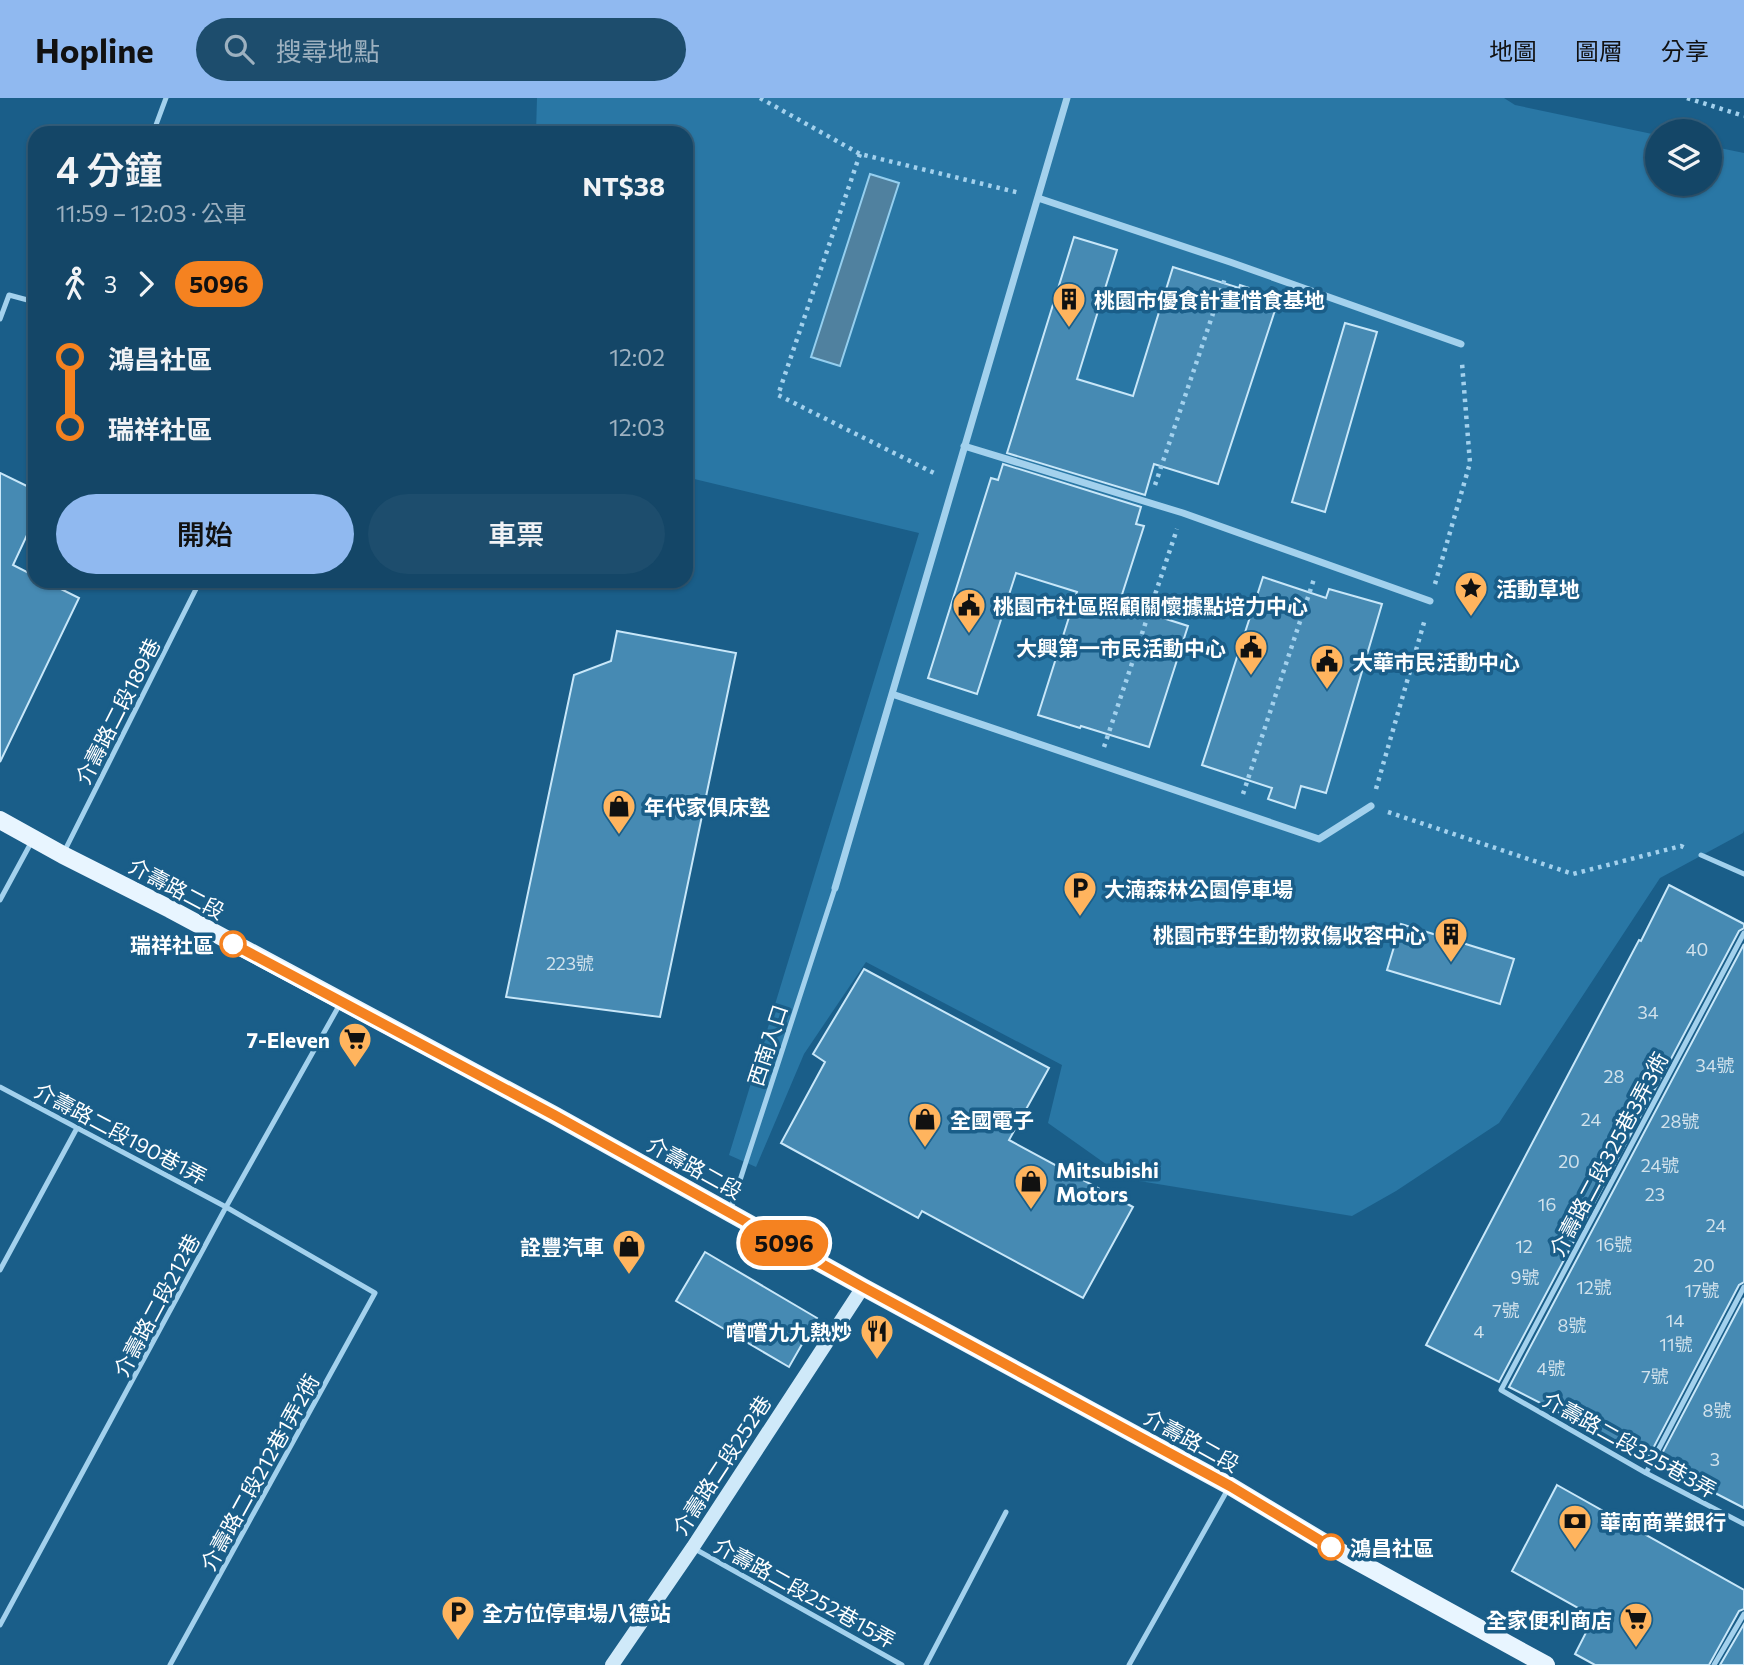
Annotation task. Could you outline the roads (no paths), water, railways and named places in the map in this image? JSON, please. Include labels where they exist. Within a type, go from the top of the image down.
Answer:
[{"type":"main road","name":"介壽路二段","points":[[0,820],[554,1115],[863,1287],[1230,1486],[1335,1549],[1546,1665]]},
{"type":"street","points":[[835,888],[1067,98]]},
{"type":"street","points":[[1038,198],[1230,262],[1461,344]]},
{"type":"street","points":[[964,446],[1183,513],[1430,601]]},
{"type":"street","points":[[892,694],[1319,839],[1371,806]]},
{"type":"street","name":"介壽路二段252巷","points":[[612,1665],[693,1547],[863,1287]]},
{"type":"lane","points":[[156,126],[166,98]]},
{"type":"lane","points":[[0,319],[9,295],[28,300]]},
{"type":"lane","name":"介壽路二段189巷","points":[[63,855],[196,588]]},
{"type":"lane","points":[[0,900],[33,839]]},
{"type":"lane","points":[[1701,855],[1744,874]]},
{"type":"lane","name":"西南入口","points":[[729,1212],[835,888]]},
{"type":"lane","name":"介壽路二段325巷3弄3衖","points":[[1501,1390],[1744,933]]},
{"type":"lane","name":"介壽路二段212巷","points":[[0,1625],[341,1002]]},
{"type":"lane","name":"介壽路二段190巷1弄","points":[[0,1087],[226,1208],[375,1293]]},
{"type":"lane","points":[[0,1270],[77,1128]]},
{"type":"lane","points":[[1646,1473],[1744,1287]]},
{"type":"lane","name":"介壽路二段212巷1弄2衖","points":[[170,1665],[375,1293]]},
{"type":"lane","name":"介壽路二段325巷3弄","points":[[1501,1390],[1646,1473],[1744,1524]]},
{"type":"lane","points":[[1129,1665],[1230,1486]]},
{"type":"lane","points":[[926,1665],[1006,1512]]},
{"type":"lane","name":"介壽路二段252巷15弄","points":[[693,1547],[902,1665]]},
{"type":"lane","points":[[1714,1665],[1744,1614]]},
{"type":"place","name":"桃園市優食計畫惜食基地","points":[[1069,329]]},
{"type":"place","name":"活動草地","points":[[1471,618]]},
{"type":"place","name":"桃園市社區照顧關懷據點培力中心","points":[[969,635]]},
{"type":"place","name":"大興第一市民活動中心","points":[[1251,677]]},
{"type":"place","name":"大華市民活動中心","points":[[1327,691]]},
{"type":"place","name":"年代家俱床墊","points":[[619,836]]},
{"type":"place","name":"大湳森林公園停車場","points":[[1080,918]]},
{"type":"place","name":"瑞祥社區","points":[[233,944]]},
{"type":"place","name":"桃園市野生動物救傷收容中心","points":[[1451,964]]},
{"type":"place","name":"7-Eleven","points":[[355,1069]]},
{"type":"place","name":"全國電子","points":[[925,1149]]},
{"type":"place","name":"Mitsubishi Motors","points":[[1031,1211]]},
{"type":"place","name":"詮豐汽車","points":[[629,1276]]},
{"type":"place","name":"嚐嚐九九熱炒","points":[[877,1361]]},
{"type":"place","name":"鴻昌社區","points":[[1331,1547]]},
{"type":"place","name":"華南商業銀行","points":[[1575,1551]]},
{"type":"place","name":"全方位停車場八德站","points":[[458,1642]]},
{"type":"place","name":"全家便利商店","points":[[1636,1649]]}]
